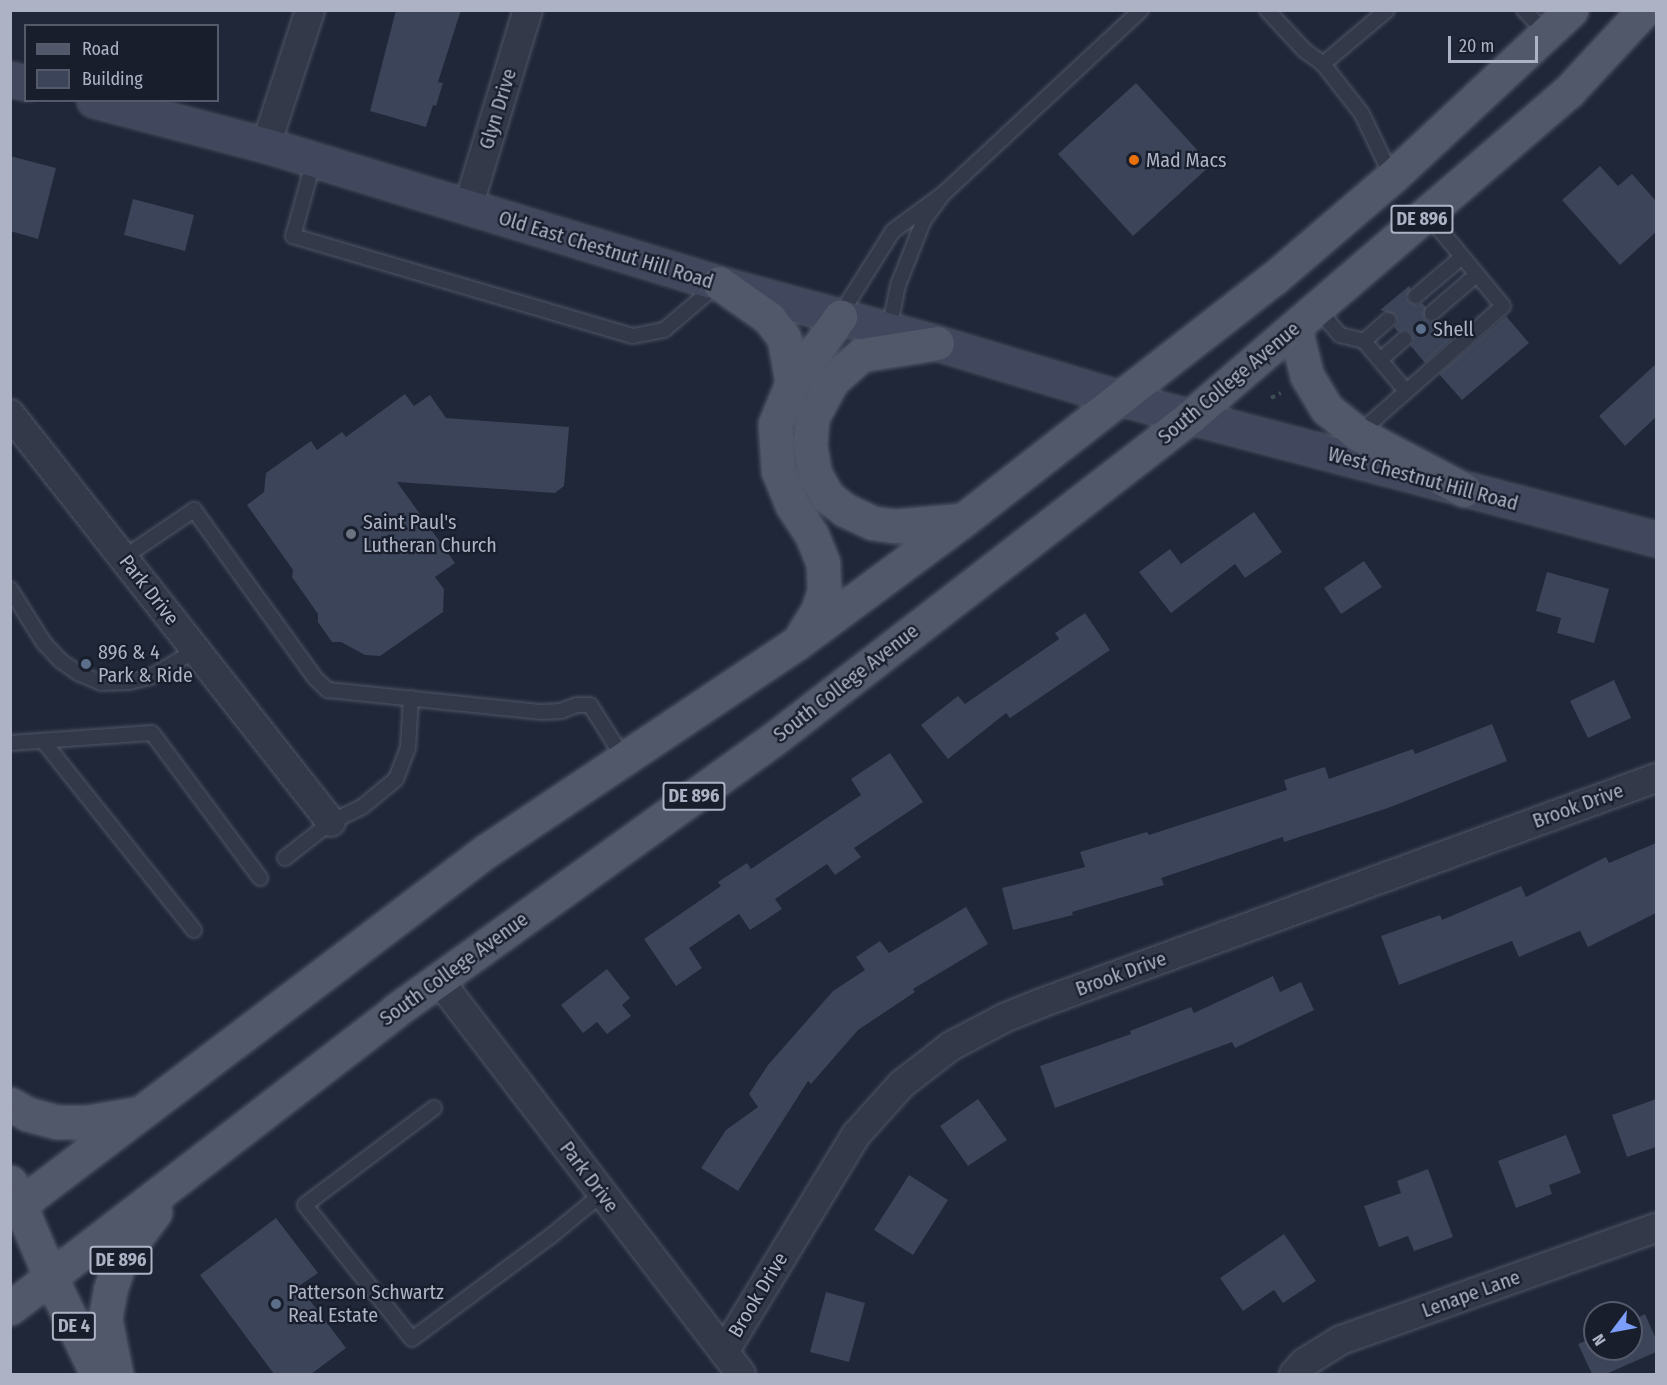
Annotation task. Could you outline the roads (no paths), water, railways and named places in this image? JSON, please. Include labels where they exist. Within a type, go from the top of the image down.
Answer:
[{"type":"main road","name":"DE 896","points":[[14,1199],[141,1112],[486,851],[623,757],[797,643],[963,520],[1273,279],[1392,177],[1548,34],[1571,10]]},
{"type":"main road","name":"South College Avenue","points":[[10,1308],[438,979],[771,741],[1190,417],[1307,319],[1568,92],[1644,10]]},
{"type":"main road","points":[[719,283],[769,318],[784,338],[792,383]]},
{"type":"main road","points":[[797,643],[817,612],[824,592],[823,563],[811,534],[792,505],[778,471],[775,424],[792,383],[840,317]]},
{"type":"main road","points":[[1307,319],[1307,376],[1328,408],[1358,434],[1464,490]]},
{"type":"main road","points":[[936,343],[861,355],[832,381],[812,418],[810,446],[815,474],[827,495],[845,510],[873,523],[894,526],[963,520]]},
{"type":"main road","points":[[10,1104],[27,1114],[57,1122],[87,1122],[141,1112]]},
{"type":"main road","name":"DE 896","points":[[116,1374],[105,1319],[110,1290],[122,1256],[145,1224],[194,1168]]},
{"type":"main road","name":"DE 4","points":[[14,1199],[97,1374]]},
{"type":"street","points":[[266,145],[310,10]]},
{"type":"street","name":"Glyn Drive","points":[[468,207],[528,10]]},
{"type":"street","name":"Old East Chestnut Hill Road","points":[[102,102],[266,145],[719,283],[936,343],[1119,398]]},
{"type":"street","name":"West Chestnut Hill Road","points":[[1119,398],[1656,539]]},
{"type":"street","name":"Park Drive","points":[[10,414],[331,822]]},
{"type":"street","name":"Brook Drive","points":[[724,1352],[856,1135],[902,1084],[951,1046],[1004,1018],[1041,1003],[1656,778]]},
{"type":"street","name":"Park Drive","points":[[438,979],[741,1374]]},
{"type":"street","name":"Lenape Lane","points":[[1294,1374],[1304,1363],[1341,1340],[1656,1228]]},
{"type":"lane","points":[[840,317],[893,231],[943,194],[1141,10]]},
{"type":"lane","points":[[1267,10],[1304,50],[1323,64],[1362,114],[1392,177]]},
{"type":"lane","points":[[1323,64],[1387,10]]},
{"type":"lane","points":[[1524,10],[1548,34]]},
{"type":"lane","points":[[314,160],[293,236],[633,336],[664,330],[719,283]]},
{"type":"lane","points":[[889,330],[898,285],[923,222],[943,194]]},
{"type":"lane","points":[[1358,434],[1503,306],[1427,214]]},
{"type":"lane","points":[[1416,296],[1462,257]]},
{"type":"lane","points":[[1432,314],[1476,275]]},
{"type":"lane","points":[[1307,319],[1340,335],[1364,341],[1406,391]]},
{"type":"lane","points":[[1364,341],[1388,320]]},
{"type":"lane","points":[[1380,360],[1404,339]]},
{"type":"lane","points":[[123,558],[194,510],[315,678],[328,690],[542,712],[561,711],[577,705],[590,705],[623,757]]},
{"type":"lane","points":[[10,589],[44,643],[61,662],[78,673],[101,683],[129,682],[150,676],[196,650]]},
{"type":"lane","points":[[285,858],[331,822],[362,807],[396,779],[408,748],[411,698]]},
{"type":"lane","points":[[10,743],[152,733],[260,878]]},
{"type":"lane","points":[[42,741],[194,930]]},
{"type":"lane","points":[[434,1108],[305,1205],[412,1339],[552,1236],[602,1194]]},
{"type":"place","name":"Mad Macs","points":[[1134,160]]},
{"type":"place","name":"Shell","points":[[1421,329]]},
{"type":"place","name":"Saint Paul's Lutheran Church","points":[[351,534]]},
{"type":"place","name":"896 & 4 Park & Ride","points":[[86,664]]},
{"type":"place","name":"Patterson Schwartz Real Estate","points":[[276,1304]]}]
